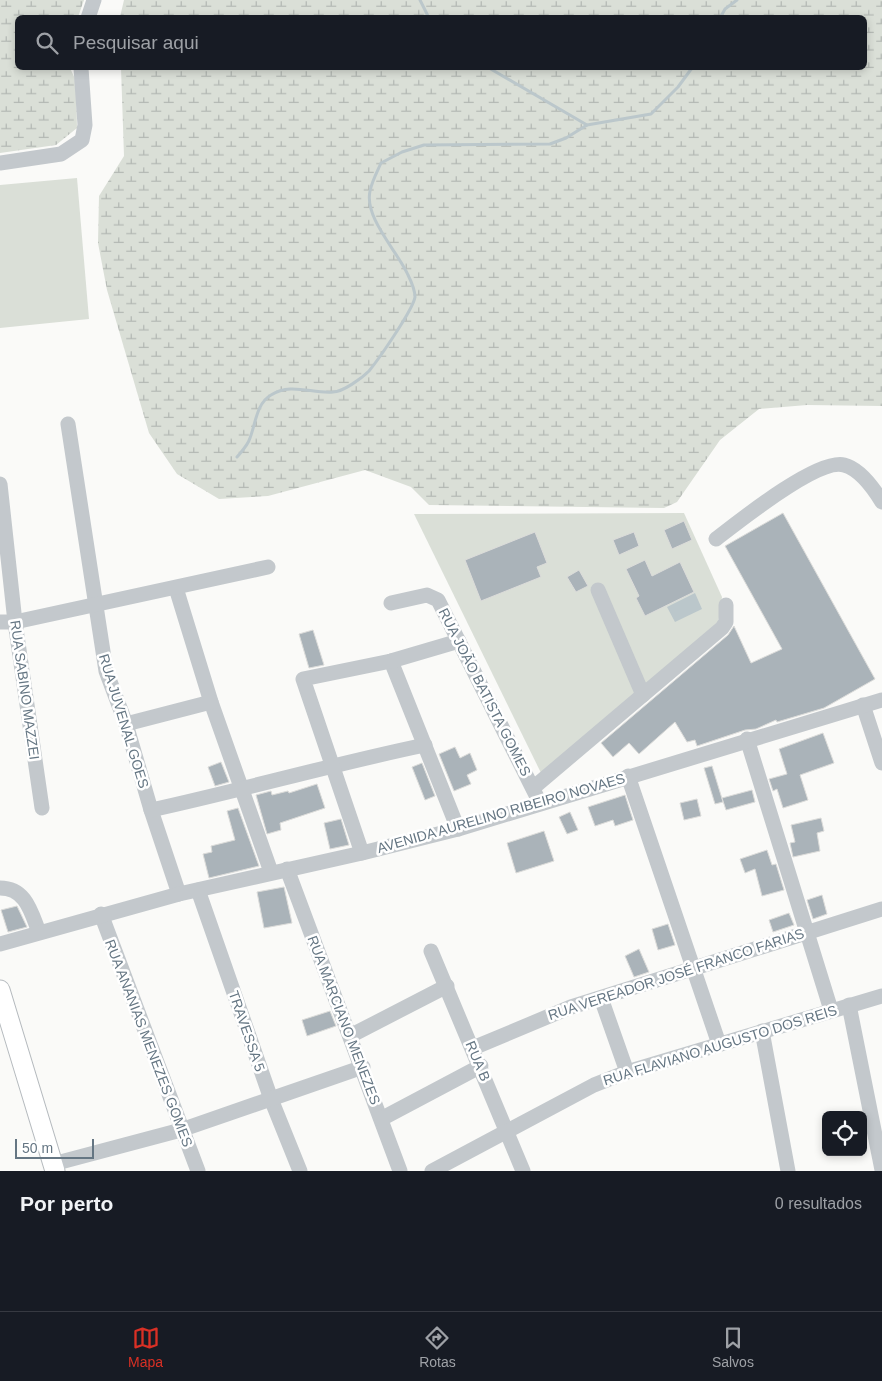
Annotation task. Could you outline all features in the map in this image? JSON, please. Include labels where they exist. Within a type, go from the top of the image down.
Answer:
[{"type":"main road","points":[[0,990],[54,1168]]},
{"type":"street","points":[[89,15],[94,0]]},
{"type":"street","points":[[0,163],[60,154],[82,140],[85,125],[81,70]]},
{"type":"street","name":"RUA JUVENAL GOES","points":[[68,424],[94,604],[106,670],[126,724],[151,810],[179,894]]},
{"type":"street","points":[[716,539],[764,503],[811,474],[834,464],[844,464],[853,468],[882,502]]},
{"type":"street","name":"RUA SABINO MAZZEI","points":[[0,484],[7,622],[42,808]]},
{"type":"street","points":[[7,622],[176,588],[268,567]]},
{"type":"street","points":[[176,588],[211,702],[271,872]]},
{"type":"street","points":[[598,590],[643,695]]},
{"type":"street","name":"RUA JOÃO BATISTA GOMES","points":[[391,603],[427,595],[436,598],[540,803]]},
{"type":"street","points":[[533,788],[722,628],[726,622],[726,605]]},
{"type":"street","points":[[362,854],[304,679],[391,661],[459,641]]},
{"type":"street","points":[[391,661],[458,829]]},
{"type":"street","name":"AVENIDA AURELINO RIBEIRO NOVAES","points":[[0,944],[101,914],[179,894],[271,872],[362,854],[458,829],[747,739],[882,700]]},
{"type":"street","points":[[126,724],[211,702]]},
{"type":"street","points":[[863,705],[882,763]]},
{"type":"street","points":[[747,739],[831,1010]]},
{"type":"street","points":[[151,810],[242,790],[331,765],[425,745]]},
{"type":"street","points":[[628,776],[719,1044]]},
{"type":"street","name":"RUA MARCIANO MENEZES","points":[[287,869],[400,1171]]},
{"type":"street","points":[[0,888],[13,890],[25,898],[39,932]]},
{"type":"street","name":"TRAVESSA 5","points":[[198,890],[271,1099],[300,1171]]},
{"type":"street","name":"RUA VEREADOR JOSÉ FRANCO FARIAS","points":[[473,1048],[512,1030],[602,998],[694,970],[807,931],[882,909]]},
{"type":"street","name":"RUA ANANIAS MENEZES GOMES","points":[[101,914],[198,1171]]},
{"type":"street","name":"RUA B","points":[[431,951],[481,1066],[523,1171]]},
{"type":"street","points":[[350,1036],[447,986]]},
{"type":"street","name":"RUA FLAVIANO AUGUSTO DOS REIS","points":[[432,1171],[507,1129],[594,1085],[627,1072],[882,996]]},
{"type":"street","points":[[602,998],[627,1072]]},
{"type":"street","points":[[849,1005],[882,1170]]},
{"type":"street","points":[[762,1032],[788,1171]]},
{"type":"street","points":[[54,1168],[181,1130],[362,1066]]},
{"type":"street","points":[[381,1119],[481,1066]]},
{"type":"green space","points":[[0,0],[84,0],[79,15],[15,15],[15,70],[71,70],[76,81],[77,128],[56,145],[0,153]]},
{"type":"green space","points":[[124,0],[882,0],[882,406],[807,405],[759,409],[720,440],[677,502],[664,508],[429,505],[411,487],[365,470],[268,496],[219,499],[177,474],[149,433],[107,290],[98,243],[99,196],[124,156],[121,70],[867,70],[867,15],[120,15]]},
{"type":"green space","points":[[77,178],[89,319],[0,328],[0,185]]},
{"type":"green space","points":[[684,513],[722,597],[718,624],[542,775],[414,514]]},
{"type":"shaded area","points":[[695,593],[702,609],[675,622],[667,607]]},
{"type":"building","points":[[783,513],[875,679],[824,708],[777,722],[776,720],[756,729],[745,730],[697,746],[695,740],[687,742],[675,722],[639,754],[629,743],[613,757],[601,743],[728,635],[734,626],[751,663],[782,649],[725,546]]},
{"type":"building","points":[[684,521],[692,540],[672,549],[664,530]]},
{"type":"building","points":[[535,532],[547,563],[537,567],[541,577],[481,601],[465,560]]},
{"type":"building","points":[[634,532],[639,546],[619,555],[613,540]]},
{"type":"building","points":[[645,560],[652,576],[680,562],[694,592],[645,616],[636,598],[639,596],[626,569]]},
{"type":"building","points":[[579,570],[588,586],[576,592],[567,577]]},
{"type":"building","points":[[313,630],[324,665],[309,668],[299,634]]},
{"type":"building","points":[[823,733],[834,763],[800,775],[808,800],[783,808],[777,789],[773,791],[769,779],[787,774],[779,749]]},
{"type":"building","points":[[455,747],[460,758],[470,753],[477,770],[467,775],[471,784],[454,791],[439,754]]},
{"type":"building","points":[[221,762],[229,782],[215,786],[208,767]]},
{"type":"building","points":[[422,763],[435,796],[425,800],[412,767]]},
{"type":"building","points":[[712,766],[723,802],[715,804],[704,768]]},
{"type":"building","points":[[317,784],[325,808],[280,823],[281,830],[267,834],[256,795],[271,791],[272,795],[288,791],[289,793]]},
{"type":"building","points":[[752,790],[755,802],[726,810],[722,798]]},
{"type":"building","points":[[625,795],[633,820],[615,826],[613,820],[595,826],[588,807]]},
{"type":"building","points":[[697,799],[701,816],[684,820],[680,803]]},
{"type":"building","points":[[238,808],[259,866],[209,878],[203,854],[212,852],[211,846],[235,840],[227,811]]},
{"type":"building","points":[[570,812],[578,830],[567,834],[559,817]]},
{"type":"building","points":[[821,818],[824,831],[817,833],[820,851],[793,857],[790,843],[795,842],[791,825]]},
{"type":"building","points":[[341,819],[349,845],[330,849],[324,823]]},
{"type":"building","points":[[544,831],[554,861],[516,873],[507,843]]},
{"type":"building","points":[[767,850],[772,865],[776,864],[784,890],[762,896],[755,869],[745,873],[740,859]]},
{"type":"building","points":[[284,887],[292,923],[264,928],[257,892]]},
{"type":"building","points":[[822,895],[827,914],[813,919],[807,900]]},
{"type":"building","points":[[17,906],[27,927],[8,932],[1,910]]},
{"type":"building","points":[[789,913],[794,925],[773,932],[769,920]]},
{"type":"building","points":[[668,924],[675,945],[658,950],[652,929]]},
{"type":"building","points":[[639,949],[649,972],[634,977],[625,956]]},
{"type":"building","points":[[330,1011],[336,1026],[307,1036],[302,1020]]},
{"type":"waterway","points":[[420,0],[428,15]]},
{"type":"waterway","points":[[722,15],[725,9],[737,0]]},
{"type":"waterway","points":[[492,70],[587,125],[651,114],[678,87],[691,70]]},
{"type":"waterway","points":[[237,457],[248,443],[259,409],[266,399],[286,389],[333,392],[342,390],[352,384],[369,371],[395,335],[413,303],[415,295],[410,280],[372,212],[370,191],[381,163],[402,152],[424,145],[550,144],[566,138],[587,125]]}]
